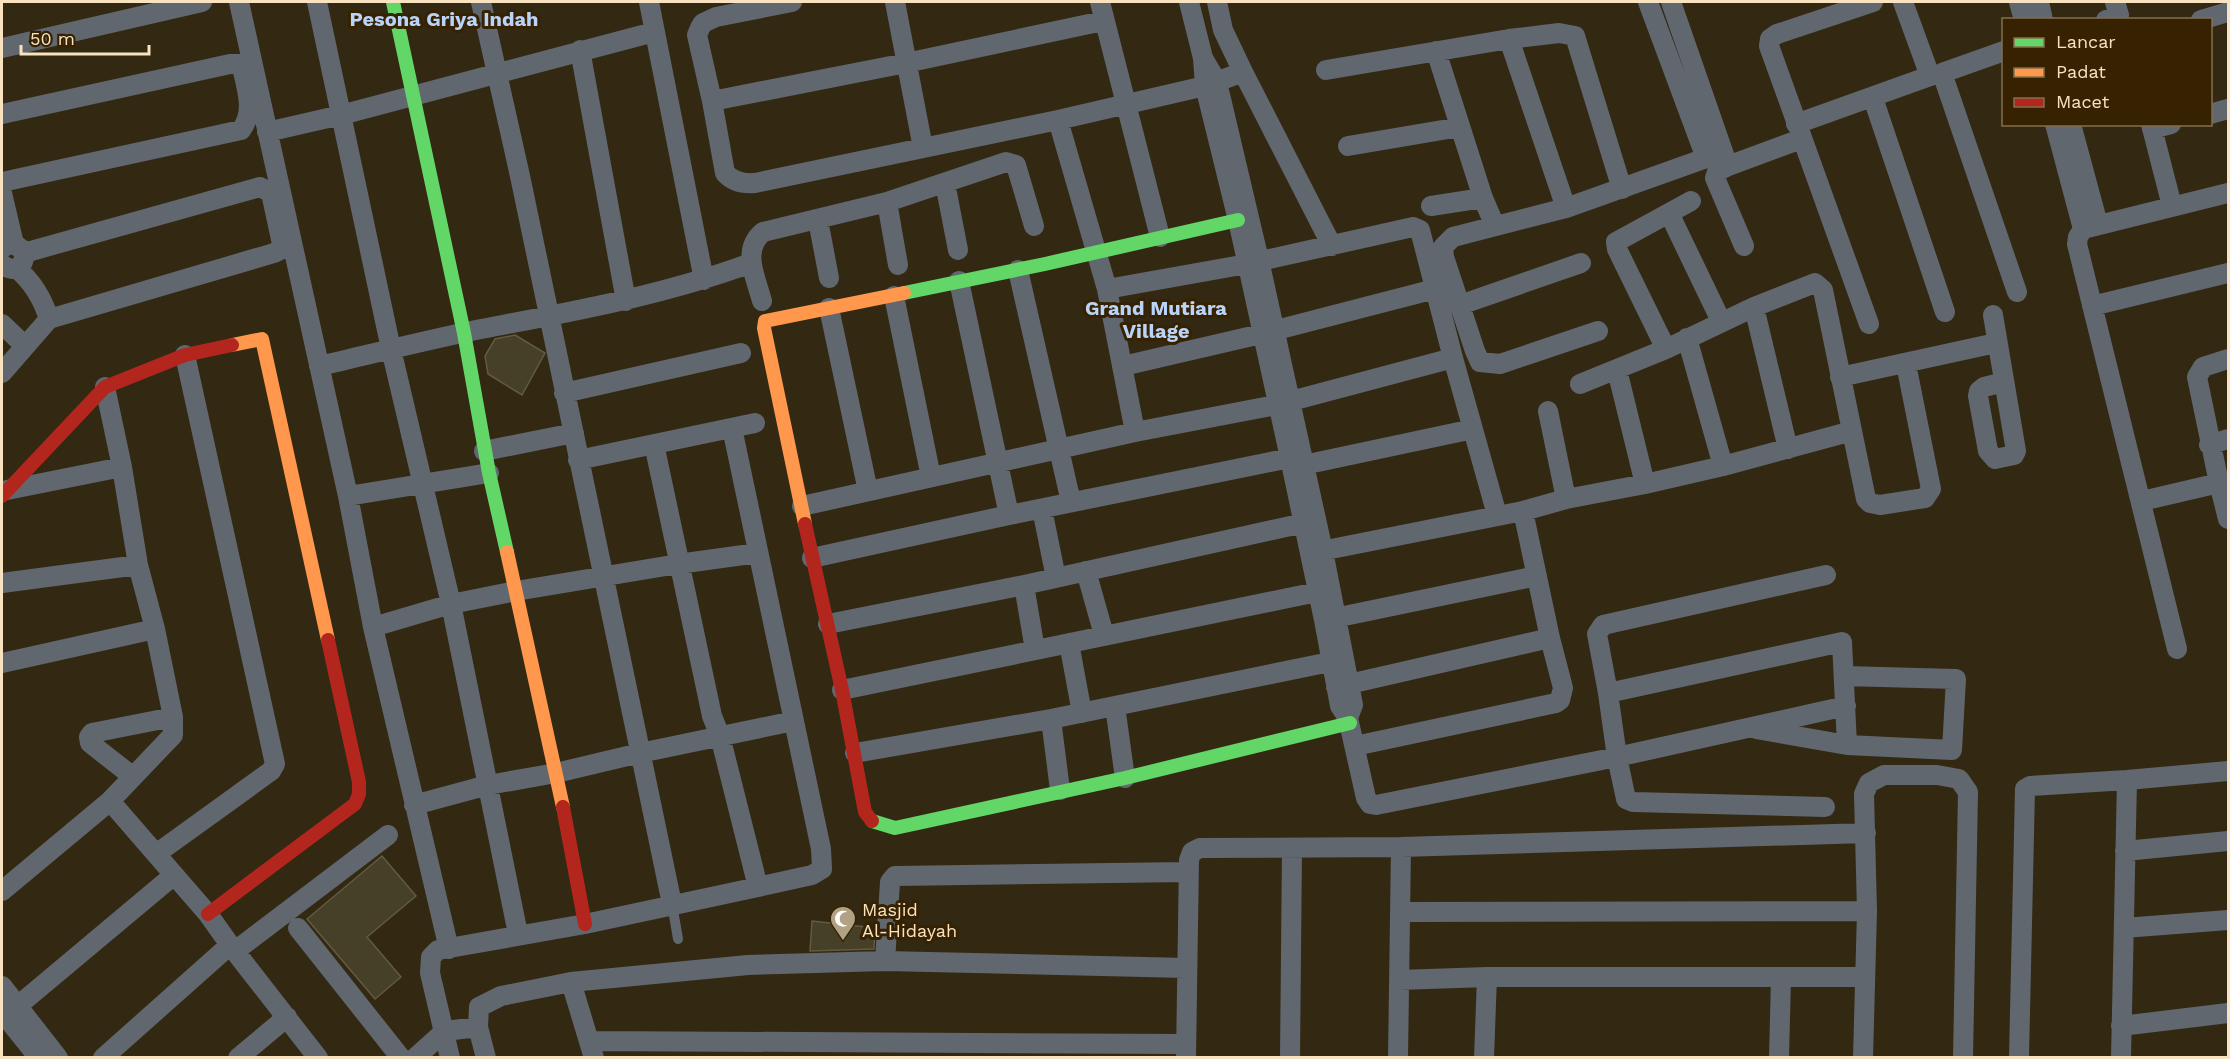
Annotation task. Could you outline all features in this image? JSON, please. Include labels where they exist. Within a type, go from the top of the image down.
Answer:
[{"type":"street","points":[[2,48],[202,2]]},
{"type":"street","points":[[239,2],[348,496],[374,627],[449,949]]},
{"type":"street","points":[[317,2],[391,350],[451,604],[518,934]]},
{"type":"street","points":[[393,2],[464,333],[484,451],[556,773],[585,924]]},
{"type":"street","points":[[481,2],[672,904]]},
{"type":"street","points":[[649,2],[704,280]]},
{"type":"street","points":[[792,2],[716,17],[703,23],[697,35],[725,173],[730,179],[746,184],[1125,105],[1211,84],[1243,72]]},
{"type":"street","points":[[895,2],[923,148]]},
{"type":"street","points":[[1100,2],[1160,237]]},
{"type":"street","points":[[1189,2],[1253,262],[1295,464],[1316,552],[1342,686],[1340,706],[1349,720],[1366,798],[1370,804],[1376,805],[1617,756],[1846,706]]},
{"type":"street","points":[[1217,2],[1223,30],[1332,246]]},
{"type":"street","points":[[1648,2],[1719,159]]},
{"type":"street","points":[[1671,2],[1719,159],[1715,178],[1744,246]]},
{"type":"street","points":[[1869,324],[1771,52],[1770,39],[1777,34],[1873,2]]},
{"type":"street","points":[[1903,2],[1936,75],[2017,292]]},
{"type":"street","points":[[2019,2],[2023,18]]},
{"type":"street","points":[[2038,2],[2042,18]]},
{"type":"street","points":[[2208,18],[2229,12]]},
{"type":"street","points":[[712,101],[1103,21]]},
{"type":"street","points":[[1197,39],[1223,30]]},
{"type":"street","points":[[267,132],[341,115],[654,32]]},
{"type":"street","points":[[1326,70],[1509,39],[1559,33],[1575,36],[1622,189]]},
{"type":"street","points":[[1509,39],[1566,208]]},
{"type":"street","points":[[580,50],[626,301]]},
{"type":"street","points":[[1436,51],[1483,198],[1495,226]]},
{"type":"street","points":[[1598,331],[1500,364],[1480,362],[1444,257],[1443,247],[1453,237],[1566,208],[1719,159],[1799,131],[1873,98],[2002,52]]},
{"type":"street","points":[[2,114],[230,63],[241,64],[250,113],[248,121],[241,129],[2,182]]},
{"type":"street","points":[[1211,84],[1238,220],[1253,262]]},
{"type":"street","points":[[1873,98],[1945,312]]},
{"type":"street","points":[[2212,114],[2229,109]]},
{"type":"street","points":[[1058,120],[1107,289],[1135,432]]},
{"type":"street","points":[[2056,126],[2091,226]]},
{"type":"street","points":[[2071,126],[2091,226]]},
{"type":"street","points":[[2158,126],[2172,206]]},
{"type":"street","points":[[1348,146],[1460,127]]},
{"type":"street","points":[[762,301],[751,263],[751,248],[756,238],[763,232],[887,202],[1006,162],[1016,165],[1034,226]]},
{"type":"street","points":[[945,183],[958,250]]},
{"type":"street","points":[[2,373],[49,319],[280,250],[282,244],[271,193],[260,187],[11,256]]},
{"type":"street","points":[[2,193],[11,256],[40,297],[49,319]]},
{"type":"street","points":[[2177,649],[2077,244],[2078,237],[2091,226],[2229,193]]},
{"type":"street","points":[[1431,206],[1483,198]]},
{"type":"street","points":[[1666,349],[1616,246],[1619,240],[1691,201]]},
{"type":"street","points":[[887,202],[898,265]]},
{"type":"street","points":[[1669,213],[1721,321]]},
{"type":"street","points":[[818,220],[829,278]]},
{"type":"street","points":[[1238,220],[1018,270],[767,319],[764,324],[812,558],[842,690],[865,812],[870,820],[895,828],[1060,790],[1125,778],[1349,720]]},
{"type":"street","points":[[1107,289],[1253,262],[1416,227],[1423,233],[1453,358],[1497,515]]},
{"type":"street","points":[[319,366],[464,333],[626,301],[704,280],[751,263]]},
{"type":"street","points":[[1460,305],[1581,263]]},
{"type":"street","points":[[1018,270],[1061,449],[1071,502]]},
{"type":"street","points":[[2092,306],[2229,273]]},
{"type":"street","points":[[959,282],[1009,515]]},
{"type":"street","points":[[1580,384],[1666,349],[1721,321],[1815,284],[1822,290],[1866,499],[1875,505],[1892,504],[1925,498],[1931,489],[1906,364]]},
{"type":"street","points":[[1123,366],[1267,332],[1435,288]]},
{"type":"street","points":[[894,296],[931,477]]},
{"type":"street","points":[[1754,307],[1788,449]]},
{"type":"street","points":[[829,308],[867,491]]},
{"type":"street","points":[[1993,315],[2004,382]]},
{"type":"street","points":[[2,324],[24,345]]},
{"type":"street","points":[[1687,338],[1723,466]]},
{"type":"street","points":[[4,493],[105,387],[185,355],[262,339],[359,782],[359,794],[355,804],[208,914]]},
{"type":"street","points":[[1840,377],[1996,343]]},
{"type":"street","points":[[564,393],[741,353]]},
{"type":"street","points":[[156,854],[271,771],[275,764],[185,355]]},
{"type":"street","points":[[802,507],[1135,432],[1283,403],[1453,358]]},
{"type":"street","points":[[2228,519],[2209,445],[2197,377],[2202,367],[2229,359]]},
{"type":"street","points":[[1617,370],[1645,484]]},
{"type":"street","points":[[2,891],[110,801],[173,735],[173,717],[155,629],[138,565],[122,467],[105,387]]},
{"type":"street","points":[[1548,411],[1566,499]]},
{"type":"street","points":[[578,460],[755,423]]},
{"type":"street","points":[[450,1058],[430,972],[431,957],[438,950],[518,934],[585,924],[812,875],[822,869],[821,849],[732,428]]},
{"type":"street","points":[[812,558],[1071,502],[1295,464],[1473,429]]},
{"type":"street","points":[[1316,552],[1645,484],[1723,466],[1852,431]]},
{"type":"street","points":[[484,451],[574,433]]},
{"type":"street","points":[[2209,445],[2229,440]]},
{"type":"street","points":[[654,444],[712,716],[720,736],[758,887]]},
{"type":"street","points":[[1295,464],[1304,523],[1316,552],[1317,592],[1330,619],[1330,662],[1342,686]]},
{"type":"street","points":[[4,493],[122,467]]},
{"type":"street","points":[[348,496],[489,473]]},
{"type":"street","points":[[2142,501],[2218,483]]},
{"type":"street","points":[[1042,509],[1056,578]]},
{"type":"street","points":[[1355,746],[1556,703],[1560,700],[1563,688],[1523,511]]},
{"type":"street","points":[[828,624],[1024,585],[1304,523]]},
{"type":"street","points":[[374,627],[451,604],[516,591],[758,553]]},
{"type":"street","points":[[2,583],[138,565]]},
{"type":"street","points":[[1086,571],[1104,635]]},
{"type":"street","points":[[1825,807],[1626,800],[1597,634],[1603,625],[1826,575]]},
{"type":"street","points":[[1330,619],[1537,576]]},
{"type":"street","points":[[1024,585],[1035,650]]},
{"type":"street","points":[[842,690],[1317,592]]},
{"type":"street","points":[[2,663],[155,629]]},
{"type":"street","points":[[1342,686],[1550,638]]},
{"type":"street","points":[[1608,693],[1842,642],[1847,745]]},
{"type":"street","points":[[1069,643],[1082,713]]},
{"type":"street","points":[[855,753],[1051,719],[1330,662]]},
{"type":"street","points":[[1745,727],[1847,745],[1952,750],[1956,679],[1844,676]]},
{"type":"street","points":[[1114,706],[1125,778]]},
{"type":"street","points":[[132,776],[90,743],[89,737],[92,734],[173,717]]},
{"type":"street","points":[[1051,719],[1060,790]]},
{"type":"street","points":[[414,805],[488,785],[556,773],[794,721]]},
{"type":"street","points":[[2019,1058],[2025,789],[2030,786],[2229,771]]},
{"type":"street","points":[[1863,1058],[1867,911],[1864,794],[1869,783],[1884,775],[1937,775],[1959,779],[1968,792],[1964,1058]]},
{"type":"street","points":[[2121,1058],[2127,780]]},
{"type":"street","points":[[110,801],[208,914],[318,1058]]},
{"type":"street","points":[[571,982],[592,1049],[1186,1051],[1188,872],[1192,852],[1200,848],[1401,847],[1866,833]]},
{"type":"street","points":[[103,1058],[232,948],[388,835]]},
{"type":"street","points":[[2125,851],[2229,841]]},
{"type":"street","points":[[1398,1058],[1401,847]]},
{"type":"street","points":[[1290,1058],[1292,848]]},
{"type":"street","points":[[885,961],[890,882],[895,876],[1188,872]]},
{"type":"street","points":[[6,1013],[174,875]]},
{"type":"street","points":[[1401,912],[1867,911]]},
{"type":"street","points":[[2124,928],[2229,920]]},
{"type":"street","points":[[298,928],[401,1058]]},
{"type":"street","points":[[486,1058],[478,1027],[479,1007],[501,996],[571,982],[748,965],[885,961],[1187,968]]},
{"type":"street","points":[[1399,980],[1487,977],[1865,977]]},
{"type":"street","points":[[1484,1058],[1487,977]]},
{"type":"street","points":[[1779,1058],[1781,978]]},
{"type":"street","points":[[2,986],[6,1013],[39,1058]]},
{"type":"street","points":[[6,1013],[58,1058]]},
{"type":"street","points":[[2121,1026],[2229,1013]]},
{"type":"street","points":[[238,1058],[287,1017]]},
{"type":"street","points":[[416,1058],[445,1031],[478,1027]]},
{"type":"lane","points":[[672,904],[678,939]]},
{"type":"building","points":[[515,335],[545,353],[522,395],[488,374],[485,356],[495,339]]},
{"type":"building","points":[[382,856],[416,896],[367,937],[401,977],[375,999],[307,919]]},
{"type":"building","name":"Masjid Al-Hidayah","points":[[812,921],[875,928],[874,949],[810,951]]},
{"type":"traffic: fast","points":[[393,2],[464,333],[489,473],[507,552]]},
{"type":"traffic: fast","points":[[904,293],[1238,220]]},
{"type":"traffic: fast","points":[[872,821],[895,828],[1125,778],[1350,723]]},
{"type":"traffic: slow","points":[[805,524],[764,328],[765,321],[904,293]]},
{"type":"traffic: slow","points":[[232,345],[262,339],[328,640]]},
{"type":"traffic: slow","points":[[507,552],[563,807]]},
{"type":"traffic: jam","points":[[2,496],[105,387],[185,355],[232,345]]},
{"type":"traffic: jam","points":[[805,524],[842,690],[865,812],[872,821]]},
{"type":"traffic: jam","points":[[208,914],[355,804],[359,794],[359,782],[328,640]]},
{"type":"traffic: jam","points":[[563,807],[585,924]]},
{"type":"place","name":"Masjid Al-Hidayah","points":[[843,942]]},
{"type":"district","name":"Pesona Griya Indah","points":[[444,19]]},
{"type":"district","name":"Grand Mutiara Village","points":[[1156,320]]}]
